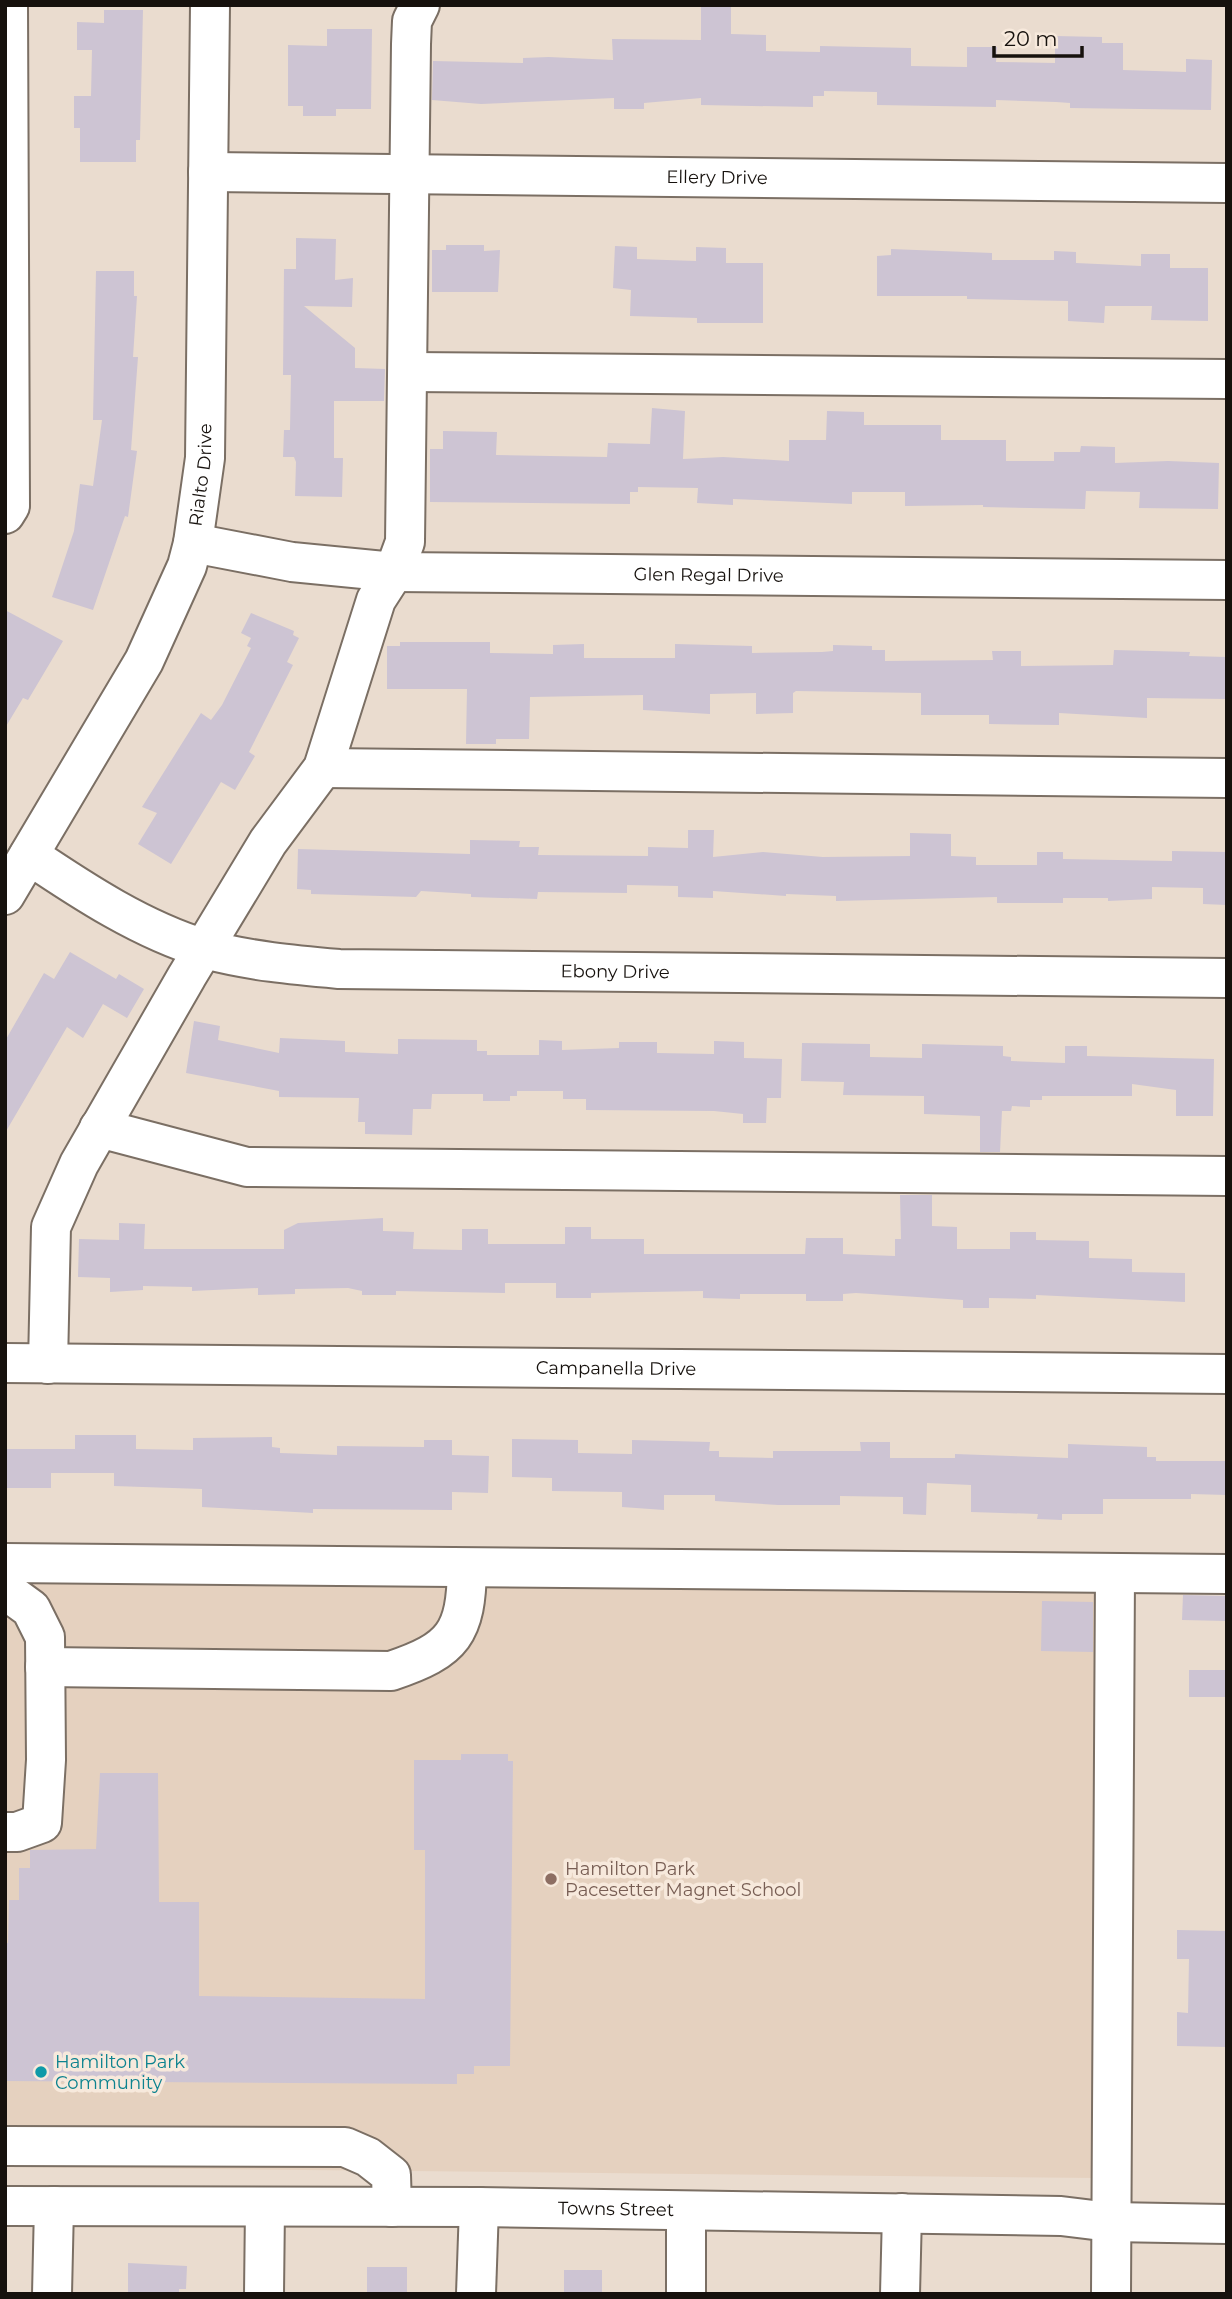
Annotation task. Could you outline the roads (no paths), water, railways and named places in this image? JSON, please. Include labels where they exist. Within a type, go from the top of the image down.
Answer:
[{"type":"street","points":[[5,514],[10,506],[8,5]]},
{"type":"street","name":"Rialto Drive","points":[[5,895],[144,661],[187,566],[193,543],[205,458],[210,5]]},
{"type":"street","points":[[48,1364],[51,1227],[79,1164],[204,948],[268,842],[323,768],[376,600],[394,572],[405,542],[409,372],[407,174],[415,10]]},
{"type":"street","name":"Ellery Drive","points":[[208,173],[1227,183]]},
{"type":"street","points":[[409,372],[1227,379]]},
{"type":"street","name":"Glen Regal Drive","points":[[193,543],[292,562],[394,572],[1227,580]]},
{"type":"street","points":[[323,768],[1227,778]]},
{"type":"street","name":"Ebony Drive","points":[[29,855],[142,924],[204,948],[266,962],[339,969],[1227,978]]},
{"type":"street","points":[[99,1128],[247,1167],[1227,1176]]},
{"type":"street","name":"Campanella Drive","points":[[5,1363],[1227,1374]]},
{"type":"street","points":[[45,1667],[391,1671],[416,1663],[437,1651],[454,1635],[464,1616],[467,1568]]},
{"type":"street","points":[[5,1832],[18,1832],[42,1823],[46,1760],[45,1637],[18,1581],[467,1568],[1227,1574]]},
{"type":"street","points":[[1111,2294],[1115,1574]]},
{"type":"street","points":[[5,2147],[345,2147],[368,2157],[391,2175],[392,2207]]},
{"type":"street","name":"Towns Street","points":[[5,2206],[479,2207],[902,2213],[1061,2216],[1110,2222],[1227,2224]]},
{"type":"street","points":[[52,2294],[54,2206]]},
{"type":"street","points":[[264,2294],[265,2207]]},
{"type":"street","points":[[476,2294],[479,2207]]},
{"type":"street","points":[[686,2210],[686,2294]]},
{"type":"street","points":[[900,2294],[902,2213]]},
{"type":"place","name":"Hamilton Park Pacesetter Magnet School","points":[[551,1879]]},
{"type":"place","name":"Hamilton Park Community","points":[[41,2072]]}]
